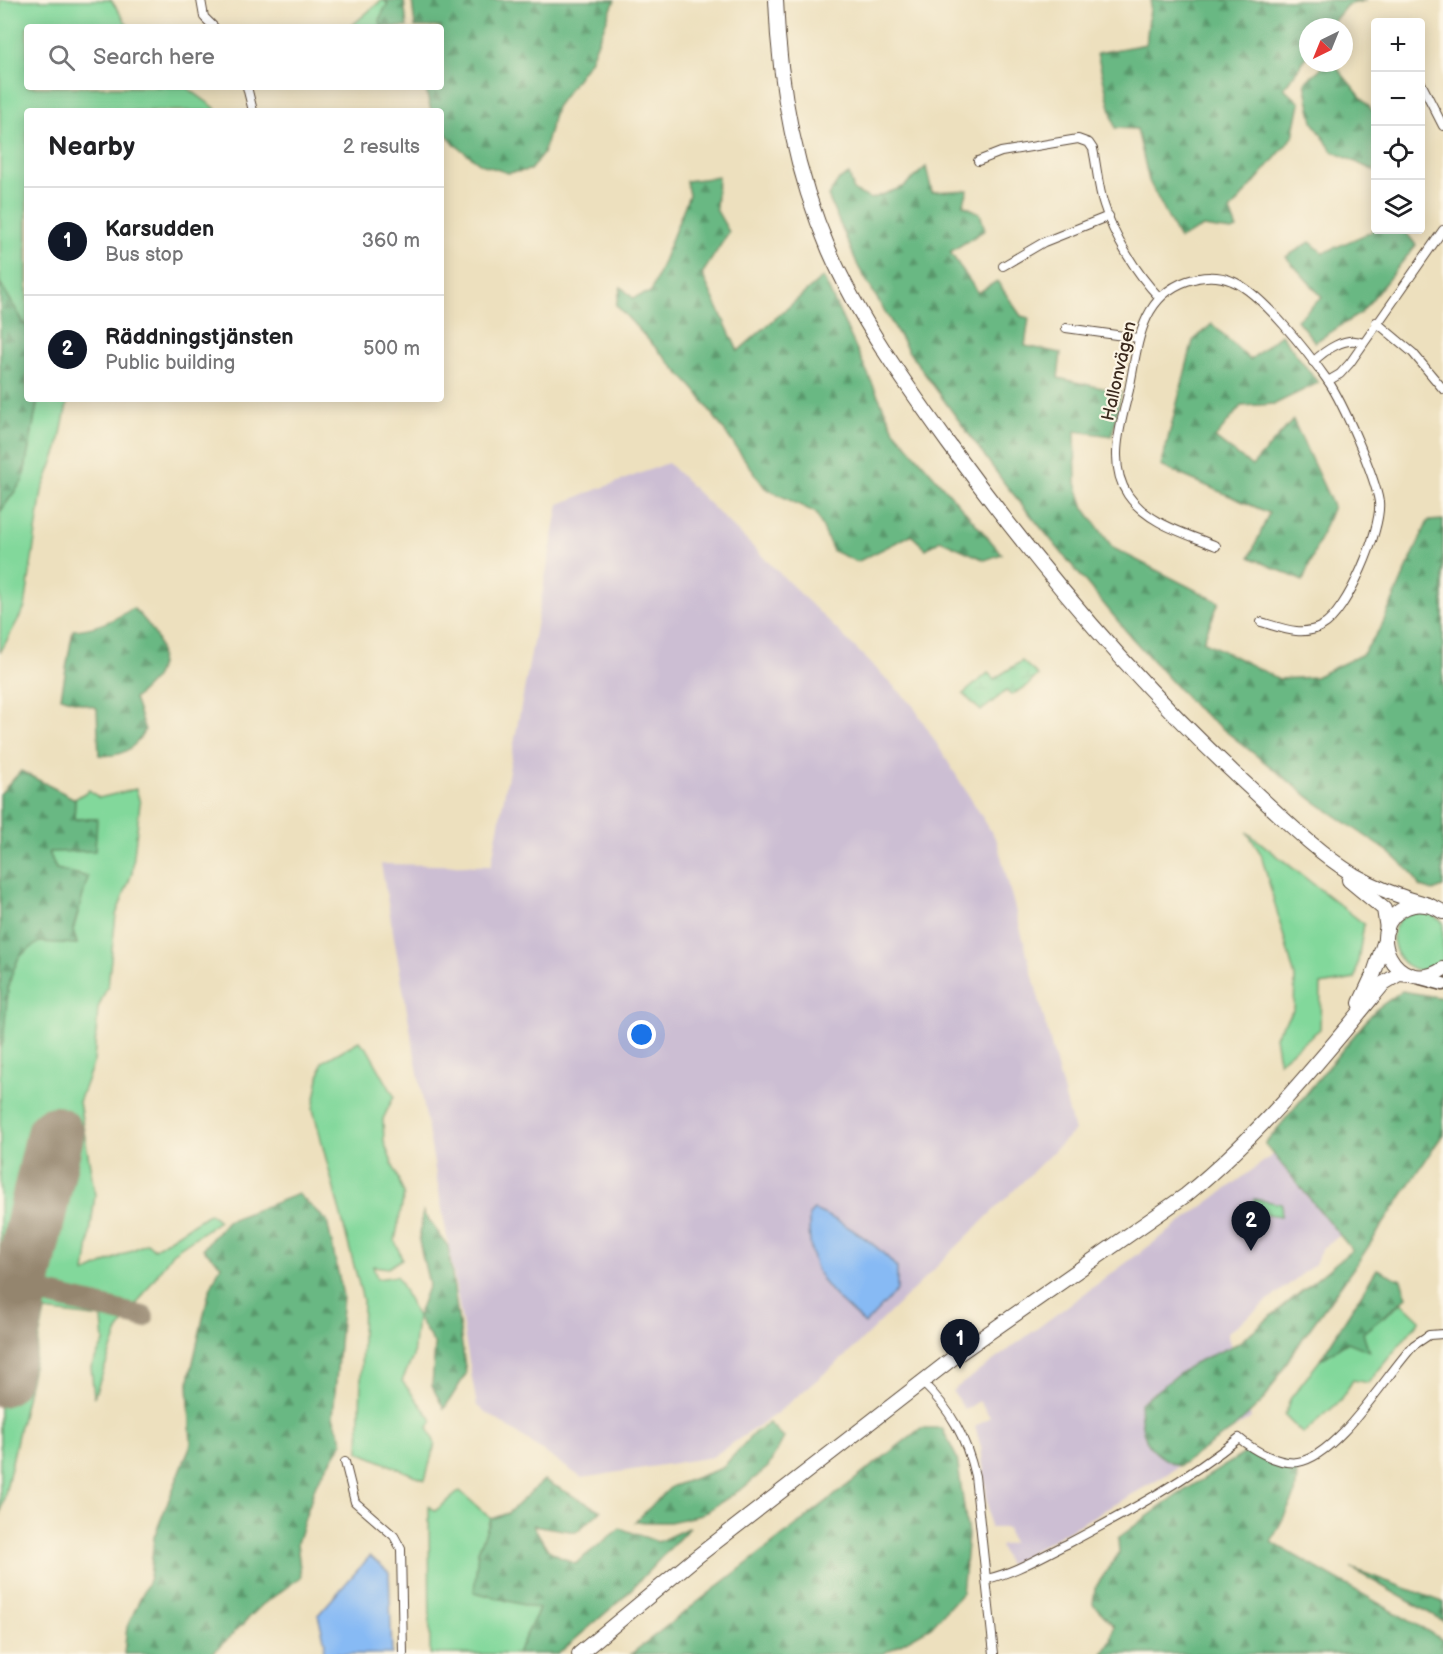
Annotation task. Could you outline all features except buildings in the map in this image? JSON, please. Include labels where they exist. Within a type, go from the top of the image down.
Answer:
[{"type":"highway","points":[[776,0],[782,79],[798,158],[829,250],[882,348],[998,511],[1077,607],[1200,742],[1313,846],[1322,857],[1380,904],[1387,915],[1386,948],[1390,959],[1399,969],[1413,976]]},
{"type":"highway","points":[[1313,846],[1372,885],[1430,905],[1443,912]]},
{"type":"highway","points":[[1352,1021],[1374,973],[1386,932],[1394,917],[1403,909],[1417,905],[1430,905]]},
{"type":"highway","points":[[579,1654],[694,1559],[922,1382],[1025,1305],[1186,1195],[1219,1168],[1258,1130],[1387,979],[1399,974],[1429,976],[1443,969]]},
{"type":"main road","points":[[1413,976],[1443,984]]},
{"type":"street","points":[[201,0],[204,17],[211,24]]},
{"type":"street","points":[[248,90],[252,108]]},
{"type":"street","points":[[1425,91],[1443,126]]},
{"type":"street","points":[[978,161],[1000,152],[1078,139],[1090,144],[1109,216],[1130,259],[1159,297]]},
{"type":"street","points":[[1003,266],[1044,242],[1109,216]]},
{"type":"street","points":[[1328,381],[1340,374],[1443,230]]},
{"type":"street","name":"Hallonvägen","points":[[1216,546],[1152,519],[1134,504],[1120,480],[1117,469],[1118,443],[1138,338],[1149,310],[1159,297],[1181,283],[1206,277],[1231,280],[1254,295],[1328,381],[1372,478],[1379,503],[1377,527],[1346,599],[1333,619],[1310,631],[1296,632],[1261,622]]},
{"type":"street","points":[[1376,322],[1413,353],[1443,389]]},
{"type":"street","points":[[1066,328],[1138,338]]},
{"type":"street","points":[[1313,362],[1320,353],[1352,340],[1363,343]]},
{"type":"street","points":[[987,1579],[1019,1569],[1121,1515],[1221,1453],[1239,1438],[1260,1452],[1295,1462],[1320,1454],[1339,1437],[1414,1345],[1429,1335],[1443,1334]]},
{"type":"street","points":[[922,1382],[953,1417],[969,1450],[987,1579],[994,1654]]},
{"type":"street","points":[[345,1462],[355,1502],[394,1536],[401,1550],[403,1654]]},
{"type":"shaded area","points":[[668,463],[912,704],[997,841],[1074,1131],[849,1353],[776,1414],[712,1457],[582,1478],[477,1406],[381,864],[491,866],[559,504]]},
{"type":"shaded area","points":[[1274,1154],[1342,1234],[1321,1249],[1315,1264],[1227,1333],[1251,1418],[1161,1478],[1008,1565],[1000,1546],[1012,1543],[1007,1528],[990,1528],[981,1447],[975,1427],[990,1417],[979,1401],[965,1410],[952,1391]]},
{"type":"green space","points":[[0,0],[111,0],[127,24],[24,24],[24,90],[190,90],[215,108],[24,108],[24,323],[0,283]]},
{"type":"green space","points":[[382,0],[388,3],[380,18],[381,24],[354,24]]},
{"type":"green space","points":[[385,0],[404,0],[407,24],[381,24],[380,18],[388,3]]},
{"type":"green space","points":[[412,0],[615,0],[590,61],[556,107],[543,154],[530,170],[508,173],[481,164],[454,144],[444,131],[444,108],[430,108],[426,90],[444,90],[444,24],[415,24]]},
{"type":"green space","points":[[1151,0],[1367,0],[1347,5],[1336,18],[1299,18],[1299,67],[1284,88],[1300,103],[1293,137],[1230,211],[1237,229],[1231,231],[1203,227],[1179,239],[1149,181],[1137,129],[1115,128],[1097,53],[1146,44]]},
{"type":"green space","points":[[1317,72],[1340,72],[1371,109],[1371,169],[1332,151],[1313,122],[1305,82]]},
{"type":"green space","points":[[926,167],[932,192],[968,190],[963,205],[980,213],[985,230],[950,252],[978,293],[997,281],[1021,316],[1029,318],[1025,346],[1061,353],[1058,378],[1121,392],[1112,436],[1075,431],[1076,483],[1084,508],[1113,548],[1219,602],[1203,641],[1279,679],[1315,677],[1363,654],[1381,627],[1428,521],[1443,520],[1443,887],[1433,891],[1420,887],[1411,872],[1389,852],[1314,801],[1195,707],[1131,637],[1005,484],[909,352],[859,268],[828,196],[839,180],[849,174],[854,191],[871,199],[903,187]]},
{"type":"green space","points":[[718,177],[716,209],[729,232],[702,274],[738,351],[823,277],[894,430],[1002,554],[985,560],[940,540],[926,549],[911,535],[857,562],[833,551],[816,513],[765,488],[696,391],[616,305],[621,287],[633,298],[651,292],[689,195],[686,181]]},
{"type":"green space","points":[[1371,232],[1371,234],[1407,234],[1416,245],[1361,313],[1315,342],[1297,320],[1322,297],[1286,257],[1310,242],[1323,253]]},
{"type":"green space","points":[[0,283],[24,323],[24,402],[37,402],[23,480],[0,512]]},
{"type":"green space","points":[[1212,324],[1250,360],[1281,334],[1318,383],[1275,404],[1241,406],[1215,438],[1252,466],[1293,420],[1333,506],[1303,581],[1250,557],[1269,513],[1161,466],[1193,341]]},
{"type":"green space","points":[[37,402],[67,402],[58,449],[42,491],[25,607],[0,653],[0,512],[23,480]]},
{"type":"green space","points":[[133,608],[152,629],[161,654],[157,674],[134,699],[145,730],[127,751],[107,756],[99,755],[97,708],[61,697],[73,630],[104,623]]},
{"type":"green space","points":[[1022,661],[1038,675],[1026,687],[1011,695],[1006,691],[981,711],[963,694],[988,673],[994,679]]},
{"type":"green space","points":[[21,771],[75,799],[74,819],[97,819],[95,851],[49,852],[56,869],[88,877],[73,930],[77,944],[39,942],[19,957],[9,981],[3,1042],[0,1048],[0,794]]},
{"type":"green space","points":[[136,789],[140,803],[132,873],[116,915],[108,985],[98,1008],[94,1061],[79,1102],[95,1195],[85,1273],[147,1243],[154,1249],[210,1213],[219,1221],[172,1253],[118,1331],[94,1397],[91,1367],[104,1342],[102,1318],[45,1311],[0,1517],[0,1048],[3,1042],[6,1001],[13,971],[19,958],[28,948],[43,941],[77,944],[73,930],[88,877],[56,869],[49,852],[96,819],[74,819],[75,799],[89,790],[99,798]]},
{"type":"green space","points":[[1247,832],[1364,924],[1355,979],[1321,985],[1320,1029],[1279,1062],[1275,1036],[1294,1009],[1295,977],[1261,854]]},
{"type":"green space","points":[[1427,912],[1443,922],[1443,959],[1427,969],[1413,969],[1402,961],[1395,949],[1393,936],[1397,923],[1408,914]]},
{"type":"green space","points":[[1402,991],[1443,998],[1443,1134],[1362,1256],[1293,1352],[1264,1400],[1233,1429],[1179,1466],[1168,1461],[1152,1449],[1144,1435],[1140,1403],[1194,1363],[1237,1344],[1352,1250],[1265,1144],[1375,1010]]},
{"type":"green space","points":[[359,1041],[368,1050],[394,1096],[383,1119],[384,1142],[404,1194],[395,1241],[402,1259],[388,1268],[373,1266],[377,1279],[397,1276],[417,1317],[413,1357],[402,1381],[433,1421],[428,1427],[435,1444],[425,1480],[359,1452],[363,1300],[313,1109],[322,1062]]},
{"type":"green space","points":[[298,1194],[327,1221],[343,1296],[333,1417],[343,1442],[316,1484],[297,1543],[301,1577],[262,1605],[212,1654],[124,1654],[127,1627],[150,1578],[154,1537],[191,1444],[188,1384],[209,1292],[221,1265],[203,1249],[227,1221]]},
{"type":"green space","points":[[1254,1199],[1282,1204],[1281,1216],[1252,1212]]},
{"type":"green space","points":[[423,1212],[448,1246],[466,1374],[444,1409],[432,1386],[435,1345],[417,1317],[429,1284],[419,1241]]},
{"type":"green space","points":[[1377,1269],[1401,1280],[1407,1297],[1363,1333],[1369,1351],[1348,1342],[1320,1360]]},
{"type":"green space","points":[[1402,1303],[1420,1320],[1368,1383],[1353,1380],[1340,1401],[1303,1434],[1285,1416],[1290,1399],[1320,1360],[1348,1342],[1369,1350],[1362,1333]]},
{"type":"green space","points":[[769,1423],[784,1438],[768,1467],[743,1488],[701,1515],[670,1522],[635,1522],[671,1487],[722,1468],[755,1432]]},
{"type":"green space","points":[[921,1428],[942,1428],[957,1458],[968,1535],[962,1593],[931,1627],[883,1654],[631,1654]]},
{"type":"green space","points":[[1245,1453],[1298,1467],[1295,1495],[1271,1542],[1443,1640],[1443,1654],[1103,1654],[1111,1641],[1114,1626],[1093,1604],[1095,1588],[1119,1553],[1118,1538],[1174,1497]]},
{"type":"green space","points":[[544,1480],[601,1511],[576,1532],[533,1525],[548,1550],[575,1564],[620,1528],[658,1542],[690,1527],[623,1598],[558,1654],[517,1654],[539,1609],[474,1592],[478,1551],[491,1519],[508,1513]]},
{"type":"green space","points":[[460,1491],[491,1519],[478,1551],[539,1609],[517,1654],[430,1654],[429,1506],[435,1511]]},
{"type":"green space","points":[[1351,1568],[1443,1602],[1443,1621]]},
{"type":"water","points":[[814,1210],[859,1234],[880,1250],[897,1268],[897,1290],[865,1324],[829,1289],[815,1266],[809,1235],[809,1215]]},
{"type":"water","points":[[370,1556],[389,1572],[392,1654],[322,1654],[325,1643],[318,1615]]},
{"type":"taxiway","points":[[47,1294],[143,1317]]},
{"type":"runway","points":[[0,1378],[55,1135]]},
{"type":"place","name":"Räddningstjänsten","points":[[1251,1251]]},
{"type":"place","name":"Karsudden","points":[[960,1369]]}]
